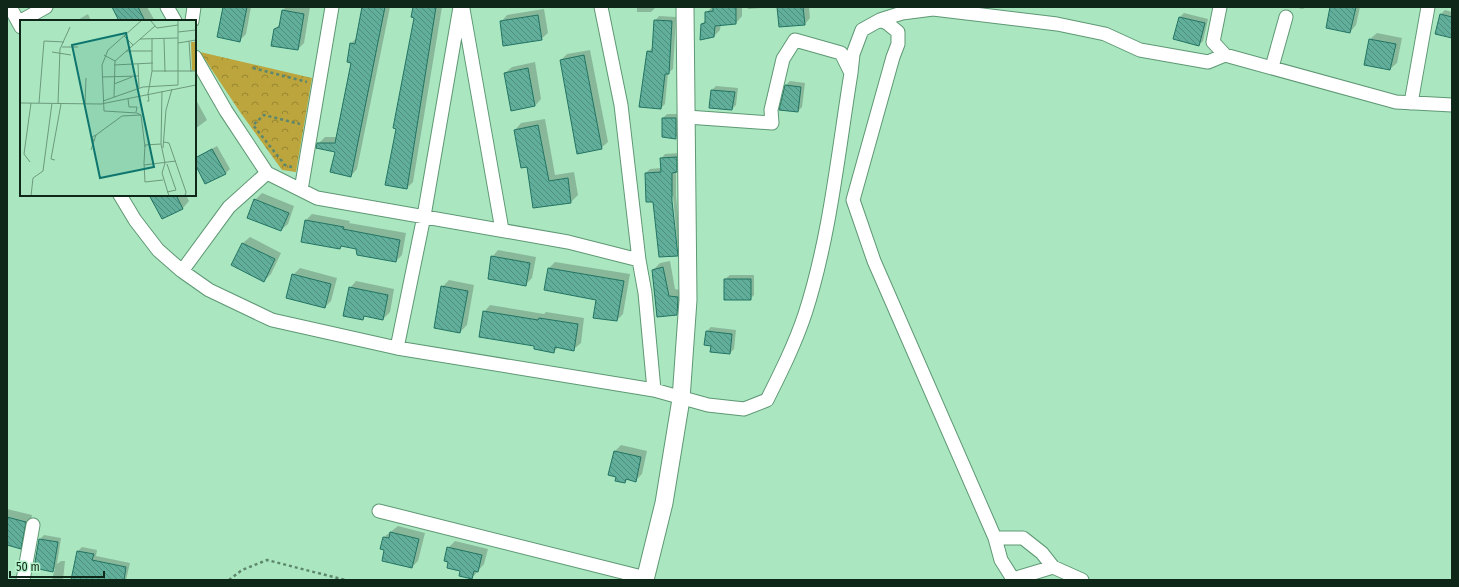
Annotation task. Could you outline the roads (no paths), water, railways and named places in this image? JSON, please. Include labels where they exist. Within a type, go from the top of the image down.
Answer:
[{"type":"street","points":[[10,7],[20,24]]},
{"type":"street","points":[[26,20],[46,7]]},
{"type":"street","points":[[167,7],[174,20]]},
{"type":"street","points":[[192,20],[194,7]]},
{"type":"street","points":[[301,190],[332,7]]},
{"type":"street","points":[[397,348],[424,216],[462,7]]},
{"type":"street","points":[[462,7],[502,230]]},
{"type":"street","points":[[601,7],[621,105],[639,260],[645,293],[654,390]]},
{"type":"street","points":[[379,511],[646,579],[664,503],[681,399],[688,300],[685,7]]},
{"type":"street","points":[[1220,7],[1212,42],[1225,55],[1396,102],[1452,105]]},
{"type":"street","points":[[1411,103],[1428,7]]},
{"type":"street","points":[[121,196],[135,220],[158,250],[182,271],[209,290],[272,320],[397,348],[654,390],[681,399],[708,405],[744,409],[767,400],[787,361],[805,313],[824,238],[853,54],[862,30],[880,20],[902,13],[933,9],[1057,24],[1105,34],[1140,50],[1208,62],[1225,55]]},
{"type":"street","points":[[1272,67],[1286,17]]},
{"type":"street","points":[[880,20],[887,23],[898,32],[898,44],[893,57],[853,200],[874,260],[995,538],[1001,560],[1013,580],[1053,568]]},
{"type":"street","points":[[687,117],[772,123],[771,110],[783,59],[795,40],[841,54],[851,73]]},
{"type":"street","points":[[196,59],[226,111],[267,173],[317,198],[568,242],[639,260]]},
{"type":"street","points":[[182,271],[229,207],[267,173]]},
{"type":"street","points":[[23,580],[33,525]]},
{"type":"street","points":[[995,538],[1023,538],[1042,553],[1053,568],[1082,580]]}]
